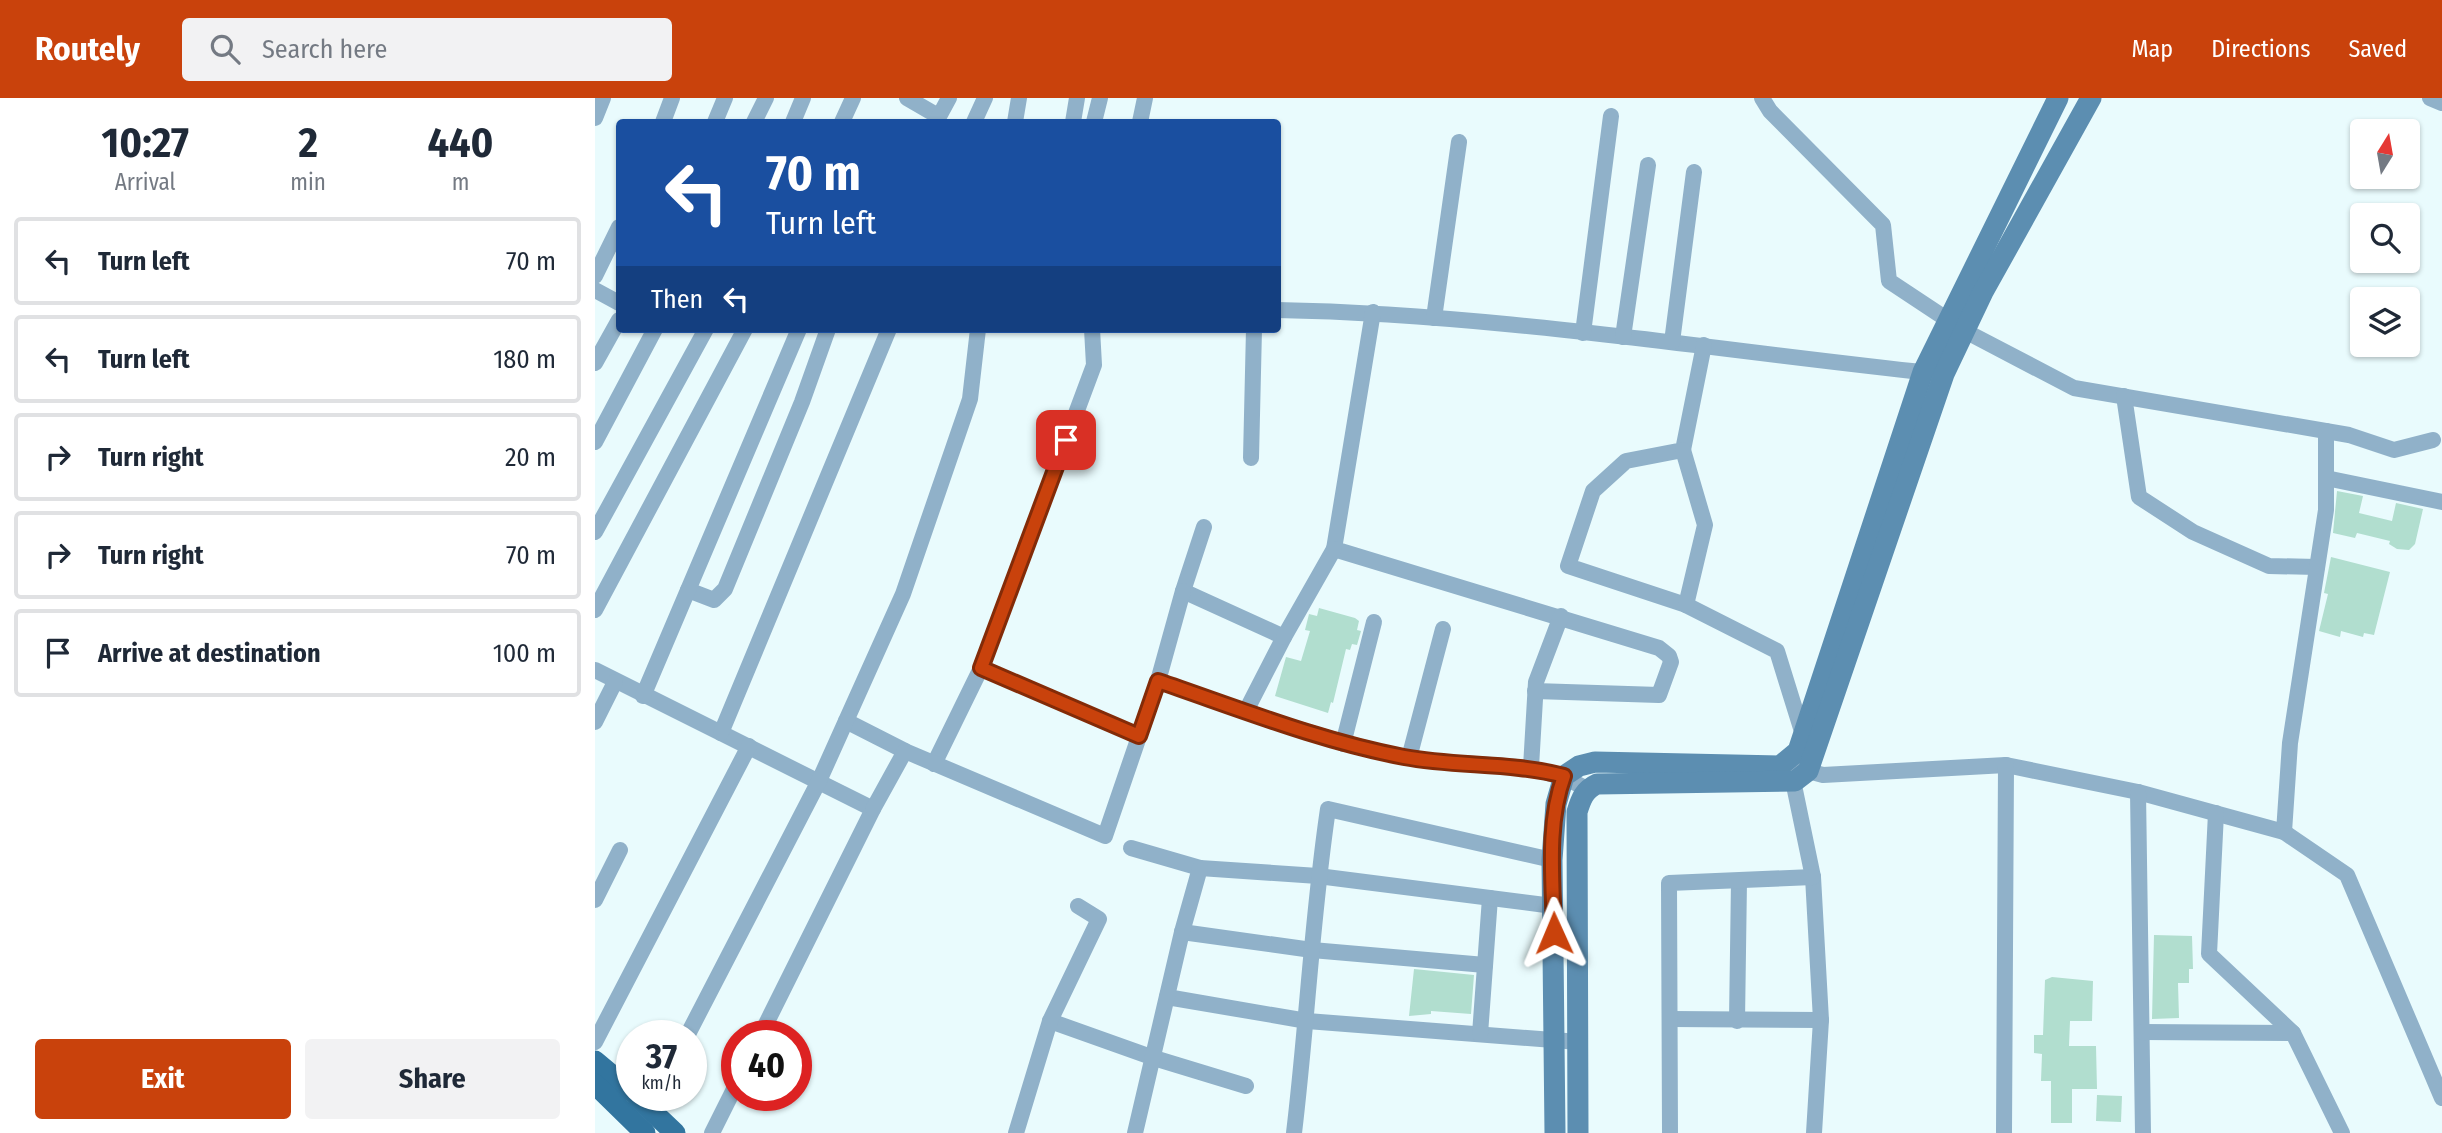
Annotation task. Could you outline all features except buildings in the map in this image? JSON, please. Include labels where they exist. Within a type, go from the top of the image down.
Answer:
[{"type":"main road","points":[[595,1061],[616,1079]]},
{"type":"main road","points":[[595,1084],[616,1095]]},
{"type":"main road","points":[[645,1111],[675,1133]]},
{"type":"street","points":[[595,118],[603,98]]},
{"type":"street","points":[[664,119],[672,98]]},
{"type":"street","points":[[716,119],[725,98]]},
{"type":"street","points":[[756,119],[766,98]]},
{"type":"street","points":[[794,119],[803,98]]},
{"type":"street","points":[[843,119],[853,98]]},
{"type":"street","points":[[907,98],[937,119],[950,98]]},
{"type":"street","points":[[975,119],[985,98]]},
{"type":"street","points":[[1016,119],[1019,98]]},
{"type":"street","points":[[1074,119],[1077,98]]},
{"type":"street","points":[[1095,119],[1100,98]]},
{"type":"street","points":[[1141,119],[1145,98]]},
{"type":"street","points":[[1762,98],[1770,111],[1882,225],[1889,281],[1955,326],[2074,388],[2349,435],[2393,450],[2433,440]]},
{"type":"street","points":[[1801,759],[1934,373],[2059,98]]},
{"type":"street","points":[[1955,326],[2091,98]]},
{"type":"street","points":[[2430,98],[2442,103]]},
{"type":"street","points":[[1583,333],[1611,116]]},
{"type":"street","points":[[1434,318],[1459,142]]},
{"type":"street","points":[[1623,337],[1648,165]]},
{"type":"street","points":[[1672,342],[1693,172]]},
{"type":"street","points":[[595,276],[616,233]]},
{"type":"street","points":[[595,290],[616,301]]},
{"type":"street","points":[[1281,310],[1373,312],[1704,345],[1934,373]]},
{"type":"street","points":[[1246,711],[1333,549],[1373,312]]},
{"type":"street","points":[[595,363],[616,325]]},
{"type":"street","points":[[595,442],[653,333]]},
{"type":"street","points":[[595,532],[704,333]]},
{"type":"street","points":[[595,610],[743,333]]},
{"type":"street","points":[[643,696],[797,333]]},
{"type":"street","points":[[688,590],[714,600],[725,589],[802,402],[827,333]]},
{"type":"street","points":[[721,733],[887,333]]},
{"type":"street","points":[[695,1020],[819,781],[903,594],[970,399],[978,333]]},
{"type":"street","points":[[934,764],[981,668],[1094,365],[1092,333]]},
{"type":"street","points":[[1251,458],[1254,333]]},
{"type":"street","points":[[1686,605],[1705,525],[1683,450],[1704,345]]},
{"type":"street","points":[[2124,396],[2139,496],[2193,532],[2269,566],[2317,566]]},
{"type":"street","points":[[2284,832],[2290,743],[2326,510],[2326,431]]},
{"type":"street","points":[[1683,450],[1626,461],[1593,491],[1568,566],[1686,605],[1777,651],[1801,759],[1813,877],[1821,1020],[1814,1133]]},
{"type":"street","points":[[2326,478],[2442,502]]},
{"type":"street","points":[[846,721],[934,764],[1105,836],[1158,681],[1204,527]]},
{"type":"street","points":[[1333,549],[1561,616],[1665,650],[1671,662],[1659,695],[1535,691]]},
{"type":"street","points":[[1183,591],[1284,637]]},
{"type":"street","points":[[1531,767],[1535,691],[1561,616]]},
{"type":"street","points":[[1343,744],[1374,622]]},
{"type":"street","points":[[1409,758],[1443,629]]},
{"type":"street","points":[[981,668],[1139,736]]},
{"type":"street","points":[[595,670],[873,809]]},
{"type":"street","points":[[1158,681],[1343,744],[1409,758],[1531,767],[1564,776],[1587,789]]},
{"type":"street","points":[[595,722],[615,682]]},
{"type":"street","points":[[595,1042],[749,747]]},
{"type":"street","points":[[768,1020],[873,809],[905,751]]},
{"type":"street","points":[[1555,1133],[1552,860],[1556,804],[1564,776],[1579,766],[1595,762],[1780,766],[1801,759]]},
{"type":"street","points":[[1578,1133],[1579,1042],[1575,911],[1577,813],[1587,789],[1597,784],[1801,759],[1823,775],[2006,765],[2138,792],[2284,832],[2347,875],[2442,1098]]},
{"type":"street","points":[[2004,1133],[2006,765]]},
{"type":"street","points":[[2138,792],[2143,1133]]},
{"type":"street","points":[[1294,1133],[1307,1021],[1318,876],[1328,809],[1552,860]]},
{"type":"street","points":[[2216,813],[2209,954],[2293,1033],[2342,1133]]},
{"type":"street","points":[[1131,848],[1200,868],[1318,876],[1553,906]]},
{"type":"street","points":[[595,900],[620,849]]},
{"type":"street","points":[[1135,1133],[1182,932],[1200,868]]},
{"type":"street","points":[[1670,1133],[1672,1019],[1669,883],[1813,877]]},
{"type":"street","points":[[1737,1021],[1739,881]]},
{"type":"street","points":[[1479,1034],[1490,898]]},
{"type":"street","points":[[1016,1133],[1050,1021],[1099,919],[1078,906]]},
{"type":"street","points":[[1182,932],[1313,950],[1485,964]]},
{"type":"street","points":[[1167,997],[1307,1021],[1579,1042]]},
{"type":"street","points":[[1672,1019],[1821,1020]]},
{"type":"street","points":[[1050,1021],[1153,1058],[1247,1086]]},
{"type":"street","points":[[2141,1032],[2293,1033]]},
{"type":"street","points":[[712,1133],[723,1111]]},
{"type":"route","points":[[1066,440],[981,668],[1139,736],[1158,681],[1343,744],[1409,758],[1531,767],[1564,776],[1556,804],[1552,860],[1554,933]]}]
